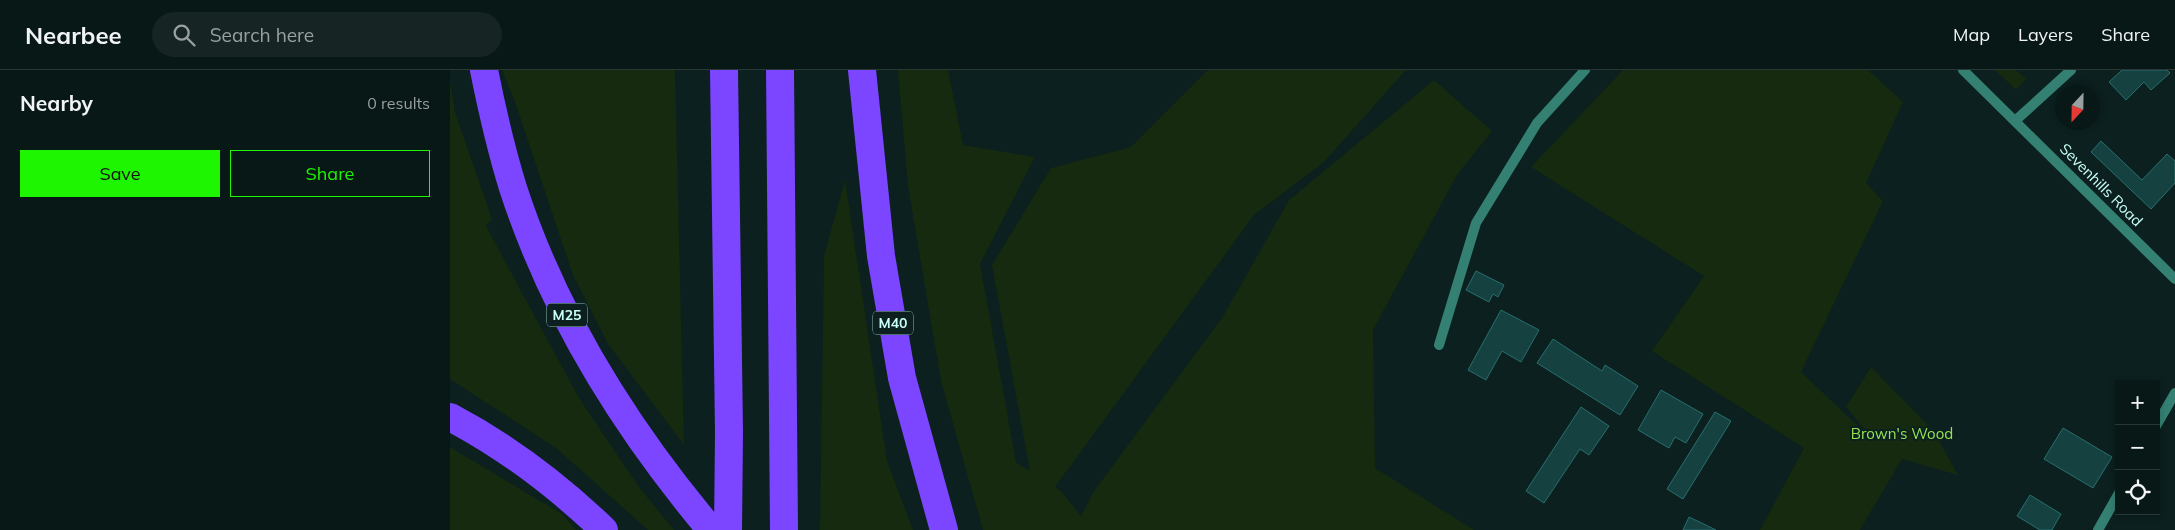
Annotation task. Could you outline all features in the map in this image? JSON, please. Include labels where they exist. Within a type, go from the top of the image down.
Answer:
[{"type":"highway","name":"M25","points":[[484,70],[494,120],[514,188],[530,232],[560,302],[614,399],[664,471],[711,530]]},
{"type":"highway","points":[[724,70],[729,432],[728,530]]},
{"type":"highway","points":[[780,70],[784,530]]},
{"type":"highway","name":"M40","points":[[862,70],[881,256],[902,378],[944,530]]},
{"type":"highway","points":[[450,417],[527,464],[564,493],[604,530]]},
{"type":"street","points":[[1439,345],[1476,223],[1537,123],[1585,70]]},
{"type":"street","name":"Sevenhills Road","points":[[1963,70],[2175,278]]},
{"type":"street","points":[[2015,121],[2070,70]]},
{"type":"street","points":[[2157,425],[2175,393]]},
{"type":"street","points":[[2098,530],[2115,500]]},
{"type":"green space","points":[[502,70],[675,70],[684,445],[608,344],[573,275],[515,102]]},
{"type":"green space","points":[[898,70],[948,70],[963,145],[1035,157],[980,264],[1016,462],[1030,471],[992,265],[1051,168],[1131,147],[1208,70],[1406,70],[1324,162],[1254,215],[1055,487],[1062,492],[1081,516],[1094,491],[1222,318],[1289,200],[1434,80],[1492,131],[1457,175],[1373,330],[1375,468],[1474,530],[983,530],[941,381],[908,186]]},
{"type":"green space","name":"Brown's Wood","points":[[1623,70],[1868,70],[1903,102],[1866,183],[1883,201],[1801,372],[1875,442],[1846,407],[1871,367],[1933,430],[1958,475],[1902,459],[1860,530],[1760,530],[1804,448],[1652,351],[1704,276],[1531,167]]},
{"type":"green space","points":[[1995,70],[2016,70],[2026,79],[2016,90]]},
{"type":"green space","points":[[450,82],[455,112],[492,219],[486,226],[579,398],[639,487],[674,530],[648,530],[556,448],[450,379]]},
{"type":"green space","points":[[845,180],[887,461],[913,530],[820,530],[824,256]]},
{"type":"green space","points":[[450,447],[562,514],[576,530],[450,530]]},
{"type":"building","points":[[2122,70],[2167,70],[2170,73],[2151,90],[2144,82],[2126,100],[2109,82]]},
{"type":"building","points":[[2101,141],[2142,180],[2167,154],[2175,161],[2175,183],[2151,209],[2091,152]]},
{"type":"building","points":[[1476,271],[1504,285],[1498,297],[1493,294],[1489,302],[1466,290]]},
{"type":"building","points":[[1501,310],[1539,330],[1521,362],[1502,351],[1486,380],[1468,370]]},
{"type":"building","points":[[1553,339],[1602,371],[1605,365],[1638,386],[1620,415],[1537,363]]},
{"type":"building","points":[[1661,390],[1703,414],[1686,443],[1675,437],[1669,448],[1638,430]]},
{"type":"building","points":[[1581,407],[1609,426],[1589,455],[1580,449],[1544,503],[1526,491]]},
{"type":"building","points":[[1715,412],[1731,421],[1683,499],[1667,489]]},
{"type":"building","points":[[2063,428],[2112,457],[2093,488],[2044,459]]},
{"type":"building","points":[[2030,495],[2061,514],[2052,530],[2040,530],[2017,516]]},
{"type":"building","points":[[1689,517],[1716,530],[1683,530]]}]
